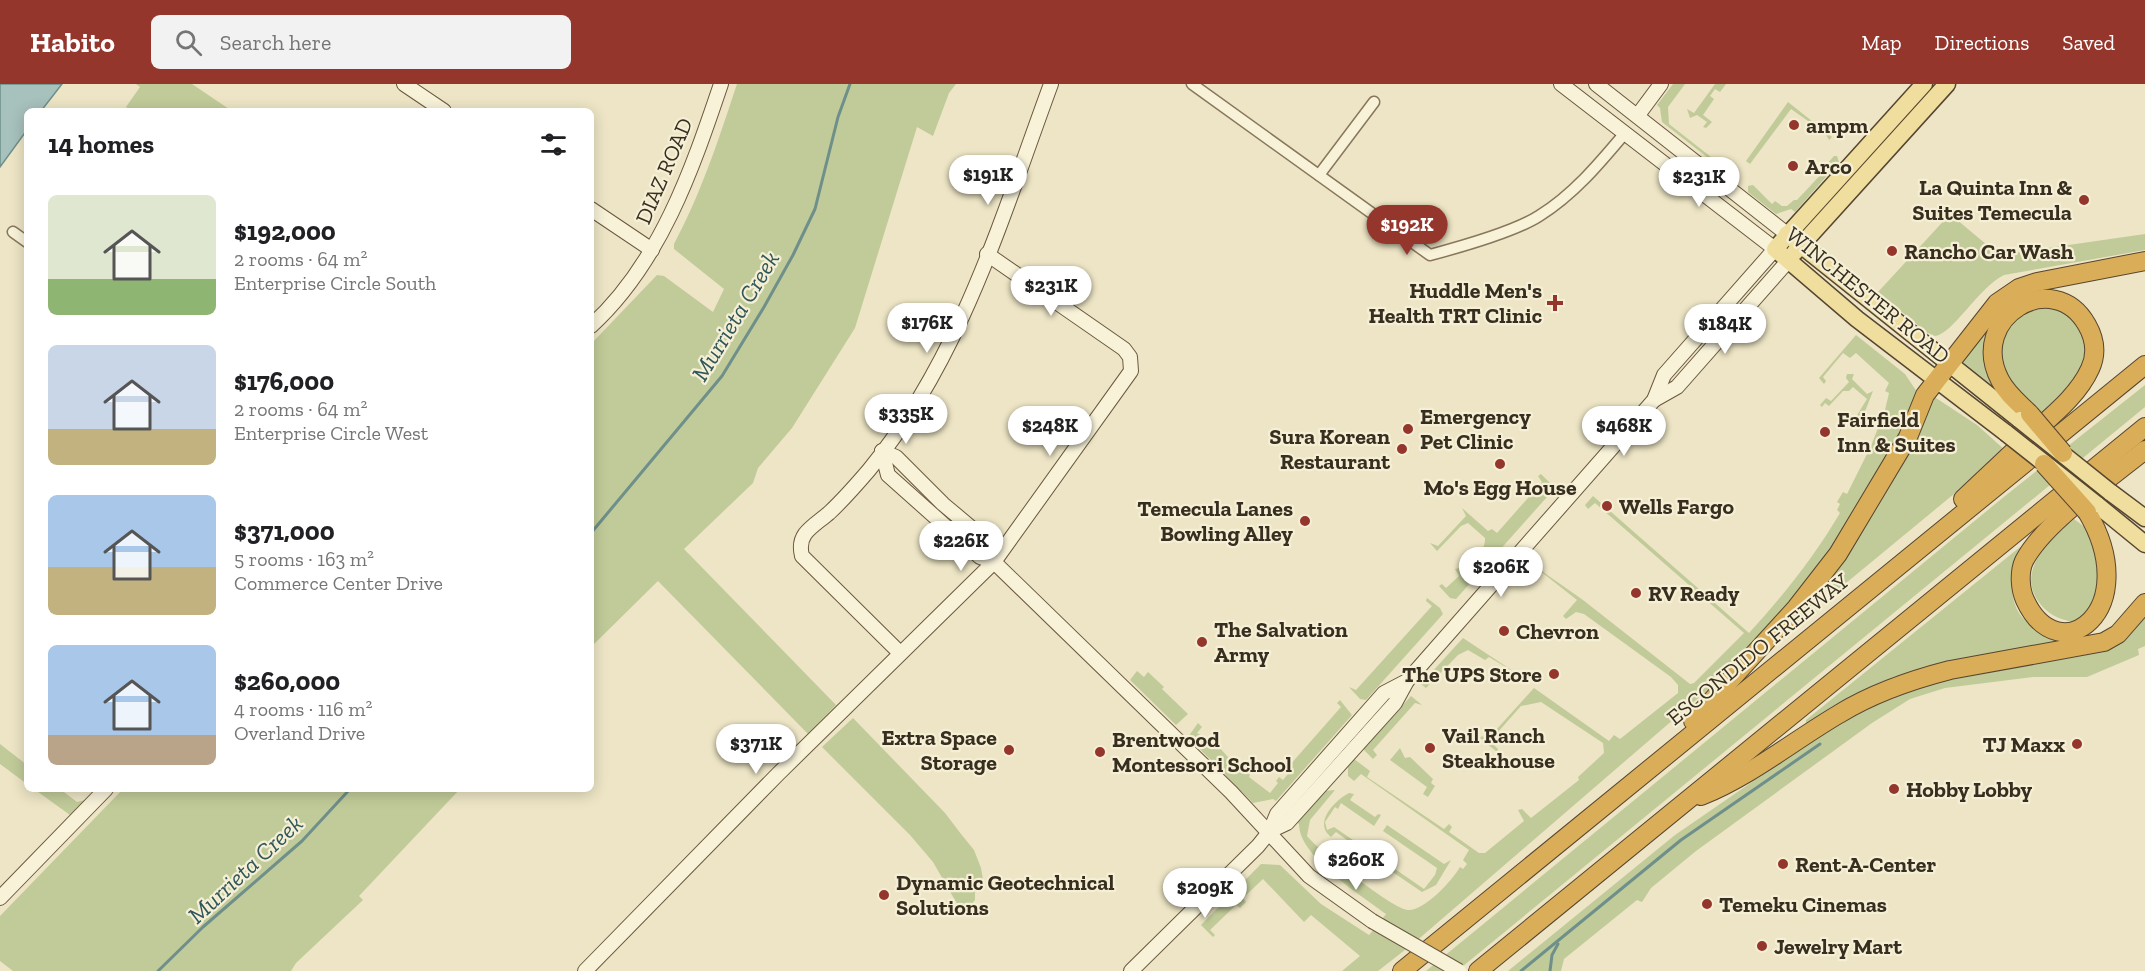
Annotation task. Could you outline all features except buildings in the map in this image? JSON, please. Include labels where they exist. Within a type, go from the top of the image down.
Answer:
[{"type":"highway","points":[[1652,766],[1796,608],[1838,554],[1898,455],[1918,417],[1925,395],[1947,363],[1997,303],[2019,288],[2037,282],[2145,261]]},
{"type":"highway","points":[[1856,599],[2072,397],[2085,380],[2092,367],[2095,344],[2083,317],[2062,302],[2049,299],[2023,304],[2013,309],[1997,329],[1992,355],[1994,366],[2008,394],[2025,417],[2064,453]]},
{"type":"highway","name":"ESCONDIDO FREEWAY","points":[[1402,971],[2145,365]]},
{"type":"highway","points":[[1478,971],[2145,428]]},
{"type":"highway","points":[[2120,602],[2106,621],[2098,626],[2087,630],[2062,632],[2043,623],[2029,608],[2020,586],[2023,563],[2055,523],[2145,450]]},
{"type":"highway","points":[[2044,464],[2091,508],[2112,539],[2124,565]]},
{"type":"highway","points":[[1685,802],[1727,786],[1841,712],[1880,694],[1950,670],[2104,642],[2118,634],[2145,603]]},
{"type":"main road","points":[[404,84],[440,108]]},
{"type":"main road","name":"DIAZ ROAD","points":[[594,323],[604,314],[652,250],[681,195],[721,84]]},
{"type":"main road","points":[[900,653],[802,556],[800,545],[804,535],[831,511],[870,469],[914,410],[936,371],[959,326],[1051,84]]},
{"type":"main road","name":"WINCHESTER ROAD","points":[[1561,84],[1775,249],[1936,380],[2044,464]]},
{"type":"main road","name":"WINCHESTER ROAD","points":[[1596,84],[1638,115],[1947,363],[2025,417]]},
{"type":"main road","points":[[1638,115],[1661,84]]},
{"type":"main road","points":[[1654,400],[1664,375],[1787,234],[1924,84]]},
{"type":"main road","points":[[1923,110],[1938,84]]},
{"type":"main road","points":[[1131,971],[1270,831],[1277,814],[1384,693],[1407,681],[1654,400],[1677,387],[1947,84]]},
{"type":"main road","points":[[594,211],[652,250]]},
{"type":"main road","points":[[585,971],[900,653],[994,562],[1131,371],[1130,357],[1124,349],[987,254]]},
{"type":"main road","points":[[1692,370],[1688,365],[1688,359],[1705,340],[1712,321]]},
{"type":"main road","points":[[882,451],[888,475],[980,557],[994,562],[1270,831],[1323,888],[1372,921],[1459,971]]},
{"type":"main road","points":[[2064,453],[2145,518]]},
{"type":"main road","points":[[2091,508],[2145,544]]},
{"type":"main road","points":[[0,898],[103,792]]},
{"type":"street","points":[[1192,84],[1430,255],[1464,246],[1538,217],[1588,177],[1625,133]]},
{"type":"street","points":[[1318,175],[1374,102]]},
{"type":"street","points":[[13,232],[24,240]]},
{"type":"green space","points":[[136,84],[192,84],[228,108],[128,108],[126,107],[140,87]]},
{"type":"green space","points":[[737,84],[956,84],[949,93],[933,136],[917,127],[855,328],[792,428],[758,468],[753,483],[684,549],[836,705],[808,734],[658,581],[594,644],[594,341],[657,275],[664,276],[713,312],[724,289],[674,249],[674,244],[716,146]]},
{"type":"green space","points":[[1673,84],[1685,84],[1668,107],[1669,124],[1725,168],[1730,163],[1730,172],[1725,171],[1662,122],[1660,108],[1657,105]]},
{"type":"green space","points":[[1715,84],[1726,84],[1720,92],[1715,89],[1710,96],[1714,99],[1703,115],[1712,122],[1706,128],[1703,127],[1707,122],[1697,115],[1690,118],[1687,109],[1694,113]]},
{"type":"green space","points":[[1788,102],[1832,137],[1829,140],[1825,133],[1791,109],[1750,164],[1746,161]]},
{"type":"green space","points":[[1834,156],[1837,156],[1839,162],[1795,212],[1791,209],[1776,214],[1748,192],[1748,186],[1753,185],[1772,204],[1775,201],[1782,206],[1787,206],[1797,200],[1826,169],[1826,165]]},
{"type":"green space","points":[[1950,214],[1999,255],[2145,234],[2145,250],[2004,275],[1994,281],[1950,327],[1935,336],[1926,332],[1878,292]]},
{"type":"green space","points":[[2059,307],[2085,329],[2087,365],[2045,417],[2020,393],[2007,374],[2002,364],[2000,341],[2006,329],[2022,310]]},
{"type":"green space","points":[[1994,318],[1998,390],[1963,362]]},
{"type":"green space","points":[[1856,335],[1905,374],[1917,392],[1900,435],[1879,476],[1855,516],[1799,592],[1736,662],[1703,694],[1414,943],[1379,923],[1386,914],[1347,886],[1320,862],[1309,849],[1302,837],[1299,824],[1296,822],[1324,791],[1335,790],[1310,820],[1307,836],[1373,890],[1400,907],[1408,910],[1414,909],[1422,906],[1437,894],[1460,867],[1463,869],[1467,864],[1463,860],[1469,850],[1361,774],[1354,781],[1348,776],[1348,765],[1354,759],[1370,771],[1367,777],[1444,829],[1449,824],[1452,827],[1449,832],[1479,853],[1485,853],[1524,821],[1518,810],[1522,809],[1531,818],[1579,780],[1578,777],[1604,753],[1603,743],[1541,702],[1521,706],[1490,741],[1498,749],[1497,752],[1480,738],[1482,736],[1487,740],[1534,688],[1609,741],[1614,735],[1620,739],[1678,693],[1678,685],[1671,677],[1584,614],[1576,612],[1566,619],[1563,616],[1577,600],[1530,563],[1537,555],[1542,559],[1536,567],[1583,600],[1690,684],[1694,683],[1744,633],[1595,503],[1588,509],[1585,505],[1593,496],[1749,633],[1798,576],[1840,513],[1837,510],[1840,504],[1837,502],[1843,492],[1847,494],[1871,446],[1885,410],[1889,393],[1885,391],[1889,383],[1856,353],[1850,358],[1843,353],[1823,377],[1826,381],[1824,384],[1819,378]]},
{"type":"green space","points":[[1847,374],[1854,374],[1852,379],[1867,394],[1873,391],[1862,419],[1856,417],[1867,399],[1853,387],[1849,391],[1843,391],[1829,406],[1825,403],[1822,407],[1820,405],[1826,398],[1831,401],[1849,382],[1846,378]]},
{"type":"green space","points":[[2145,385],[2145,407],[1457,971],[1426,971],[2005,496]]},
{"type":"green space","points":[[1930,397],[1936,398],[1977,425],[2006,451],[1840,588],[1832,589],[1827,581]]},
{"type":"green space","points":[[1541,474],[1555,488],[1456,599],[1450,598],[1439,586],[1442,584],[1446,588],[1459,576],[1455,569],[1465,565],[1479,554],[1485,544],[1485,538],[1468,523],[1461,526],[1437,551],[1430,543],[1438,546],[1466,516],[1462,508],[1488,531],[1492,529],[1497,533],[1542,482],[1538,476]]},
{"type":"green space","points":[[2074,519],[2094,534],[2109,597],[2073,622],[2053,615],[2041,606],[2032,589],[2031,577],[2034,566],[2047,545]]},
{"type":"green space","points":[[2020,547],[2022,548],[2015,568],[2012,590],[2017,609],[2032,626],[2068,640],[1944,663],[1893,677],[1806,724],[1806,720]]},
{"type":"green space","points":[[1427,598],[1440,608],[1443,614],[1366,700],[1360,699],[1349,687],[1356,690],[1432,606],[1426,601]]},
{"type":"green space","points":[[2145,618],[2145,646],[2138,649],[2139,655],[2087,677],[2033,677],[1945,688],[1910,699],[1872,723],[1696,851],[1651,888],[1642,902],[1637,900],[1564,959],[1561,971],[1508,971],[1675,835],[1832,727],[1879,702],[1938,681],[2100,652],[2123,641]]},
{"type":"green space","points":[[1463,638],[1519,675],[1489,657],[1485,660],[1468,650],[1458,655],[1426,688],[1421,684]]},
{"type":"green space","points":[[1137,671],[1144,677],[1148,672],[1188,714],[1176,725],[1130,680]]},
{"type":"green space","points":[[1411,696],[1422,705],[1415,703],[1373,750],[1377,755],[1373,759],[1363,749]]},
{"type":"green space","points":[[1340,700],[1352,715],[1276,801],[1273,799],[1253,803],[1188,737],[1198,723],[1202,727],[1197,733],[1217,745],[1239,769],[1241,767],[1249,774],[1251,771],[1249,777],[1270,793],[1278,783],[1276,781],[1279,777],[1283,780],[1292,769],[1289,766],[1341,707],[1337,703]]},
{"type":"green space","points":[[853,718],[945,813],[974,850],[984,885],[975,890],[975,900],[963,914],[933,862],[910,835],[822,747]]},
{"type":"green space","points":[[0,744],[24,763],[24,782],[0,764]]},
{"type":"green space","points":[[1400,748],[1405,758],[1410,757],[1433,779],[1431,783],[1435,786],[1428,797],[1423,794],[1427,787],[1390,760]]},
{"type":"green space","points":[[38,792],[64,792],[77,802],[85,800],[70,815]]},
{"type":"green space","points":[[120,792],[457,792],[359,896],[363,900],[296,963],[291,971],[13,971],[0,961],[0,916]]},
{"type":"green space","points":[[1349,793],[1354,794],[1350,800],[1375,817],[1378,814],[1381,815],[1374,826],[1341,803],[1338,809],[1335,807],[1325,822],[1327,830],[1334,827],[1424,889],[1435,875],[1437,868],[1383,831],[1387,825],[1444,864],[1451,860],[1436,885],[1422,892],[1363,852],[1358,858],[1354,855],[1358,848],[1336,832],[1331,837],[1324,825],[1325,819],[1337,801]]},
{"type":"green space","points":[[1261,864],[1280,865],[1321,904],[1369,935],[1376,927],[1410,946],[1378,971],[1342,971],[1360,956],[1311,915],[1304,922],[1263,879],[1243,898],[1246,902],[1240,908],[1236,905],[1210,930],[1215,935],[1213,937],[1201,925]]},
{"type":"water","points":[[0,84],[62,84],[43,108],[24,108],[24,134],[0,167]]},
{"type":"waterway","name":"Murrieta Creek","points":[[594,529],[722,376],[764,307],[815,209],[838,117],[850,84]]},
{"type":"waterway","points":[[1521,971],[1681,840],[1820,744]]},
{"type":"waterway","name":"Murrieta Creek","points":[[158,971],[203,927],[302,841],[347,792]]},
{"type":"waterway","points":[[1550,971],[1552,955],[1558,944]]},
{"type":"place","name":"ampm","points":[[1794,125]]},
{"type":"place","name":"Arco","points":[[1793,166]]},
{"type":"place","name":"La Quinta Inn & Suites Temecula","points":[[2084,200]]},
{"type":"place","name":"Rancho Car Wash","points":[[1892,251]]},
{"type":"place","name":"Huddle Men's Health TRT Clinic","points":[[1555,303]]},
{"type":"place","name":"Emergency Pet Clinic","points":[[1408,429]]},
{"type":"place","name":"Fairfield Inn & Suites","points":[[1825,432]]},
{"type":"place","name":"Sura Korean Restaurant","points":[[1402,449]]},
{"type":"place","name":"Mo's Egg House","points":[[1500,464]]},
{"type":"place","name":"Wells Fargo","points":[[1607,506]]},
{"type":"place","name":"Temecula Lanes Bowling Alley","points":[[1305,521]]},
{"type":"place","name":"RV Ready","points":[[1636,593]]},
{"type":"place","name":"Chevron","points":[[1504,631]]},
{"type":"place","name":"The Salvation Army","points":[[1202,642]]},
{"type":"place","name":"The UPS Store","points":[[1554,674]]},
{"type":"place","name":"TJ Maxx","points":[[2077,744]]},
{"type":"place","name":"Vail Ranch Steakhouse","points":[[1430,748]]},
{"type":"place","name":"Extra Space Storage","points":[[1009,750]]},
{"type":"place","name":"Brentwood Montessori School","points":[[1100,752]]},
{"type":"place","name":"Hobby Lobby","points":[[1894,789]]},
{"type":"place","name":"Rent-A-Center","points":[[1783,864]]},
{"type":"place","name":"Dynamic Geotechnical Solutions","points":[[884,895]]},
{"type":"place","name":"Temeku Cinemas","points":[[1707,904]]},
{"type":"place","name":"Jewelry Mart","points":[[1762,946]]}]
